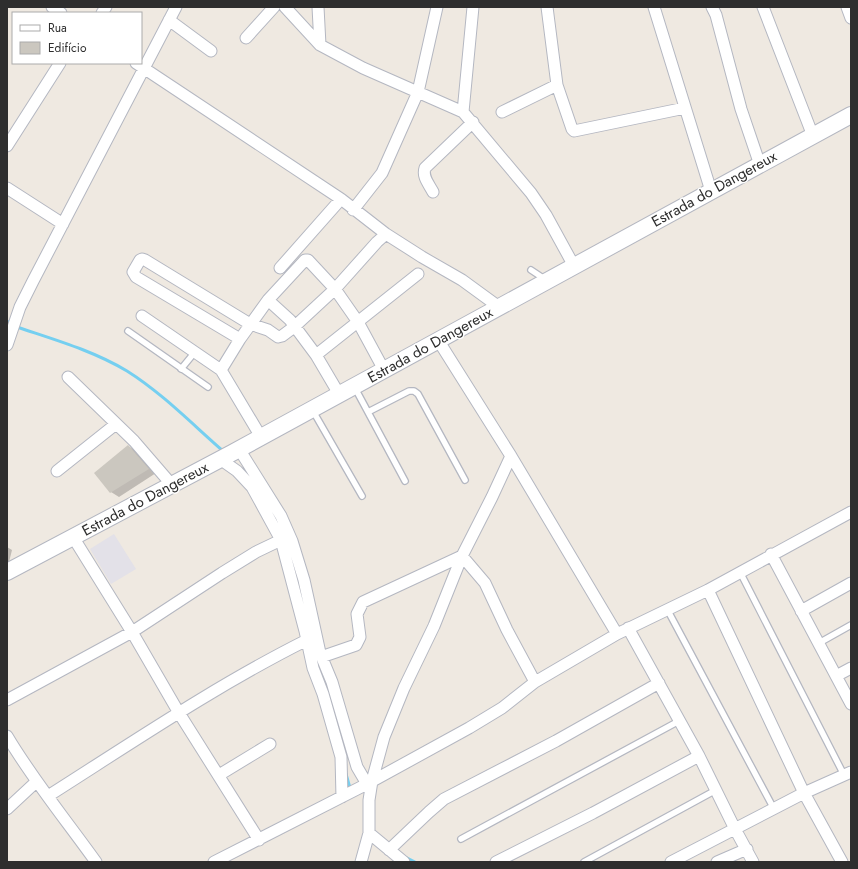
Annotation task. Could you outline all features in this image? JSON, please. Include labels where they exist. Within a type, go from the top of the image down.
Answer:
[{"type":"main road","name":"Estrada do Dangereux","points":[[7,572],[228,455],[851,115]]},
{"type":"street","points":[[142,63],[176,7]]},
{"type":"street","points":[[246,38],[274,7]]},
{"type":"street","points":[[285,7],[320,45],[363,68],[463,112],[473,122],[531,193],[546,215],[574,266]]},
{"type":"street","points":[[318,7],[320,45]]},
{"type":"street","points":[[353,210],[382,172],[418,92],[437,7]]},
{"type":"street","points":[[463,112],[473,7]]},
{"type":"street","points":[[547,7],[557,85],[574,131],[686,108]]},
{"type":"street","points":[[654,7],[711,191]]},
{"type":"street","points":[[712,7],[716,15],[741,109],[760,164]]},
{"type":"street","points":[[763,7],[813,136]]},
{"type":"street","points":[[847,7],[851,18]]},
{"type":"street","points":[[169,20],[211,51]]},
{"type":"street","points":[[7,146],[59,64]]},
{"type":"street","points":[[7,345],[20,307],[63,224],[140,66],[341,200],[386,234],[462,280],[499,307]]},
{"type":"street","points":[[502,112],[557,85]]},
{"type":"street","points":[[433,192],[425,178],[425,168],[473,122]]},
{"type":"street","points":[[7,188],[63,224]]},
{"type":"street","points":[[280,268],[341,200]]},
{"type":"street","points":[[240,339],[136,277],[133,272],[140,260],[145,260],[250,324],[268,330],[278,337],[282,336],[294,326],[335,289],[386,234]]},
{"type":"street","points":[[221,370],[250,324],[268,300],[305,260],[308,260],[335,289],[358,322],[384,370]]},
{"type":"street","points":[[316,355],[418,274]]},
{"type":"street","points":[[268,300],[286,316],[316,355],[339,394]]},
{"type":"street","points":[[142,316],[221,370],[261,437]]},
{"type":"street","points":[[438,340],[511,456],[616,634]]},
{"type":"street","points":[[68,377],[134,441],[172,485]]},
{"type":"street","points":[[58,470],[116,424]]},
{"type":"street","points":[[228,455],[237,471],[252,487],[281,540],[313,668],[323,694],[341,757],[342,797]]},
{"type":"street","points":[[228,455],[281,516],[292,542],[304,580],[320,653],[332,682],[357,767],[369,783]]},
{"type":"street","points":[[360,861],[369,833],[369,783],[384,738],[404,688],[434,626],[462,556],[511,456]]},
{"type":"street","points":[[214,862],[369,783],[469,728],[502,708],[535,682],[616,634],[708,590],[771,554],[851,512]]},
{"type":"street","points":[[73,537],[132,632],[179,713],[259,840]]},
{"type":"street","points":[[7,700],[132,632],[222,572],[256,552],[281,540]]},
{"type":"street","points":[[771,554],[851,704]]},
{"type":"street","points":[[322,655],[324,656],[356,645],[360,637],[357,614],[363,602],[462,556]]},
{"type":"street","points":[[462,556],[485,583],[507,630],[535,682]]},
{"type":"street","points":[[801,611],[851,583]]},
{"type":"street","points":[[708,590],[804,793],[842,862]]},
{"type":"street","points":[[628,628],[699,756],[753,862]]},
{"type":"street","points":[[48,796],[179,713],[273,657],[307,640]]},
{"type":"street","points":[[836,676],[851,668]]},
{"type":"street","points":[[389,850],[444,799],[549,744],[659,683]]},
{"type":"street","points":[[7,736],[36,782],[96,862]]},
{"type":"street","points":[[219,775],[270,744]]},
{"type":"street","points":[[496,862],[593,813],[699,756]]},
{"type":"street","points":[[671,862],[804,793],[848,773]]},
{"type":"street","points":[[7,809],[36,782]]},
{"type":"street","points":[[369,833],[404,862]]},
{"type":"street","points":[[718,862],[747,849]]},
{"type":"lane","points":[[532,270],[547,281]]},
{"type":"lane","points":[[128,331],[208,387]]},
{"type":"lane","points":[[181,369],[195,352]]},
{"type":"lane","points":[[354,386],[405,481]]},
{"type":"lane","points":[[368,412],[409,391],[414,391],[418,394],[465,480]]},
{"type":"lane","points":[[311,409],[362,496]]},
{"type":"lane","points":[[740,572],[848,773]]},
{"type":"lane","points":[[667,610],[774,809]]},
{"type":"lane","points":[[819,643],[851,625]]},
{"type":"lane","points":[[461,839],[680,721]]},
{"type":"lane","points":[[584,862],[716,790]]},
{"type":"shaded area","points":[[114,534],[136,569],[111,584],[90,549]]},
{"type":"building","points":[[128,445],[149,469],[110,493],[94,473]]},
{"type":"waterway","points":[[7,321],[14,326],[86,351],[127,371],[165,399],[223,451]]},
{"type":"waterway","points":[[272,513],[278,524]]},
{"type":"waterway","points":[[346,774],[350,788]]},
{"type":"waterway","points":[[405,857],[415,862]]}]
